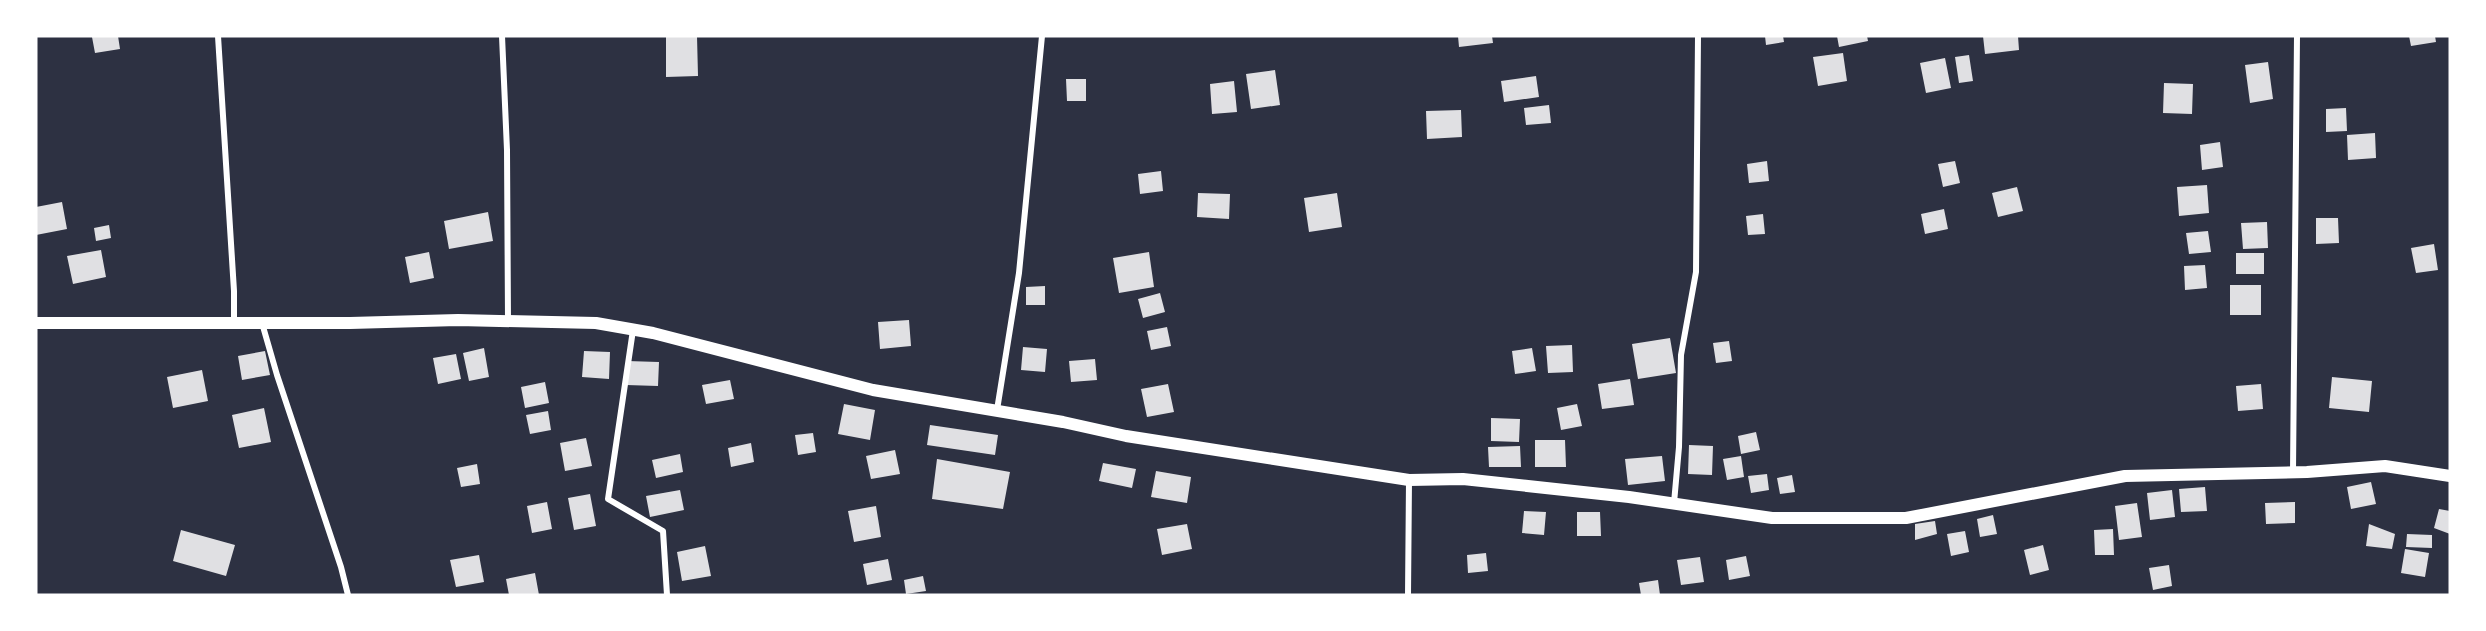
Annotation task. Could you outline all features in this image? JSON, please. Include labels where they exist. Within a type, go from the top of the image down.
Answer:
[{"type":"main road","points":[[36,323],[508,320],[596,323],[653,333],[873,390],[1126,436],[1409,480],[1464,479],[1674,503],[1772,518],[1906,518],[2125,476],[2293,472],[2385,466],[2450,476]]},
{"type":"street","points":[[218,36],[234,322]]},
{"type":"street","points":[[502,36],[507,150],[508,320]]},
{"type":"street","points":[[997,411],[1019,273],[1042,36]]},
{"type":"street","points":[[1674,503],[1679,447],[1681,355],[1696,272],[1698,36]]},
{"type":"street","points":[[2293,472],[2298,36]]},
{"type":"street","points":[[262,323],[348,595]]},
{"type":"street","points":[[633,330],[608,499],[663,531],[667,595]]},
{"type":"street","points":[[1408,595],[1409,480]]},
{"type":"building","points":[[118,36],[120,49],[95,53],[92,37]]},
{"type":"building","points":[[697,36],[698,76],[666,77],[666,37]]},
{"type":"building","points":[[1458,36],[1492,36],[1493,43],[1459,47]]},
{"type":"building","points":[[1765,36],[1783,36],[1784,42],[1766,45]]},
{"type":"building","points":[[1837,36],[1867,36],[1868,41],[1839,47]]},
{"type":"building","points":[[1983,36],[2018,36],[2019,50],[1985,54]]},
{"type":"building","points":[[2409,36],[2435,36],[2436,42],[2411,46]]},
{"type":"building","points":[[1843,53],[1847,81],[1818,86],[1813,57]]},
{"type":"building","points":[[1969,55],[1973,81],[1959,83],[1955,57]]},
{"type":"building","points":[[1945,58],[1951,88],[1926,93],[1920,63]]},
{"type":"building","points":[[2268,62],[2273,99],[2250,103],[2245,65]]},
{"type":"building","points":[[1275,70],[1280,105],[1251,109],[1246,74]]},
{"type":"building","points":[[1536,76],[1539,97],[1504,102],[1501,81]]},
{"type":"building","points":[[1066,79],[1086,79],[1086,101],[1067,101]]},
{"type":"building","points":[[1234,81],[1237,112],[1212,114],[1210,84]]},
{"type":"building","points":[[2164,83],[2193,84],[2192,114],[2163,113]]},
{"type":"building","points":[[1549,105],[1551,123],[1526,125],[1524,108]]},
{"type":"building","points":[[2346,108],[2347,131],[2326,132],[2326,109]]},
{"type":"building","points":[[1461,110],[1462,137],[1427,139],[1426,111]]},
{"type":"building","points":[[2375,133],[2376,158],[2348,160],[2347,135]]},
{"type":"building","points":[[2220,142],[2223,167],[2202,170],[2200,145]]},
{"type":"building","points":[[1767,161],[1769,181],[1749,183],[1747,164]]},
{"type":"building","points":[[1955,161],[1960,183],[1943,187],[1938,164]]},
{"type":"building","points":[[1161,171],[1163,191],[1140,194],[1138,174]]},
{"type":"building","points":[[2207,185],[2209,213],[2179,216],[2177,187]]},
{"type":"building","points":[[2017,187],[2023,211],[1998,217],[1992,193]]},
{"type":"building","points":[[1198,193],[1230,194],[1229,219],[1197,217]]},
{"type":"building","points":[[1337,193],[1342,227],[1309,232],[1304,198]]},
{"type":"building","points":[[62,202],[67,229],[36,235],[36,207]]},
{"type":"building","points":[[1944,209],[1948,229],[1925,234],[1921,214]]},
{"type":"building","points":[[488,212],[493,241],[449,249],[444,221]]},
{"type":"building","points":[[1763,214],[1765,234],[1748,235],[1746,216]]},
{"type":"building","points":[[2316,218],[2338,218],[2339,243],[2316,244]]},
{"type":"building","points":[[2267,222],[2268,248],[2243,249],[2241,223]]},
{"type":"building","points":[[109,225],[111,238],[96,241],[94,228]]},
{"type":"building","points":[[2208,231],[2211,252],[2189,254],[2186,233]]},
{"type":"building","points":[[2434,244],[2438,270],[2416,273],[2411,248]]},
{"type":"building","points":[[101,250],[106,277],[73,284],[67,256]]},
{"type":"building","points":[[429,252],[434,278],[410,283],[405,257]]},
{"type":"building","points":[[1149,252],[1154,287],[1119,293],[1113,258]]},
{"type":"building","points":[[2236,253],[2264,253],[2264,274],[2236,274]]},
{"type":"building","points":[[2205,265],[2207,288],[2185,290],[2184,266]]},
{"type":"building","points":[[2230,285],[2261,285],[2261,315],[2230,315]]},
{"type":"building","points":[[1045,286],[1045,305],[1026,305],[1026,287]]},
{"type":"building","points":[[1160,293],[1165,312],[1143,318],[1138,299]]},
{"type":"building","points":[[909,320],[911,346],[880,349],[878,322]]},
{"type":"building","points":[[1167,327],[1171,346],[1151,350],[1147,331]]},
{"type":"building","points":[[1670,338],[1676,373],[1638,379],[1632,344]]},
{"type":"building","points":[[1729,341],[1732,361],[1716,363],[1713,343]]},
{"type":"building","points":[[1572,345],[1573,372],[1548,373],[1546,346]]},
{"type":"building","points":[[1023,347],[1047,349],[1045,372],[1021,370]]},
{"type":"building","points":[[484,348],[489,377],[469,381],[463,353]]},
{"type":"building","points":[[1532,348],[1536,371],[1515,374],[1512,351]]},
{"type":"building","points":[[265,351],[270,375],[242,380],[238,356]]},
{"type":"building","points":[[584,351],[610,352],[609,379],[582,377]]},
{"type":"building","points":[[456,354],[461,379],[438,384],[433,358]]},
{"type":"building","points":[[1095,359],[1097,380],[1071,382],[1069,361]]},
{"type":"building","points":[[627,361],[659,362],[658,386],[626,385]]},
{"type":"building","points":[[202,370],[208,401],[173,408],[167,377]]},
{"type":"building","points":[[2332,377],[2372,381],[2369,412],[2329,408]]},
{"type":"building","points":[[1630,379],[1634,405],[1602,409],[1598,384]]},
{"type":"building","points":[[730,380],[734,399],[706,404],[702,385]]},
{"type":"building","points":[[545,382],[549,403],[525,408],[521,387]]},
{"type":"building","points":[[1168,384],[1174,412],[1147,417],[1141,389]]},
{"type":"building","points":[[2261,384],[2263,409],[2238,411],[2236,386]]},
{"type":"building","points":[[844,404],[875,410],[870,440],[838,434]]},
{"type":"building","points":[[1577,404],[1582,426],[1561,430],[1557,408]]},
{"type":"building","points":[[264,408],[271,442],[239,448],[232,415]]},
{"type":"building","points":[[548,411],[551,430],[530,434],[526,415]]},
{"type":"building","points":[[1491,418],[1520,419],[1519,442],[1491,441]]},
{"type":"building","points":[[930,425],[998,435],[995,455],[927,445]]},
{"type":"building","points":[[1756,432],[1760,450],[1741,454],[1738,436]]},
{"type":"building","points":[[813,433],[816,452],[798,455],[795,435]]},
{"type":"building","points":[[586,438],[592,466],[565,471],[560,443]]},
{"type":"building","points":[[1535,440],[1565,440],[1566,467],[1535,467]]},
{"type":"building","points":[[751,443],[754,462],[731,467],[728,448]]},
{"type":"building","points":[[1689,445],[1713,446],[1712,475],[1688,474]]},
{"type":"building","points":[[1520,446],[1521,467],[1489,467],[1488,447]]},
{"type":"building","points":[[895,450],[900,474],[871,479],[866,456]]},
{"type":"building","points":[[680,454],[683,472],[656,478],[652,460]]},
{"type":"building","points":[[1662,456],[1665,481],[1628,485],[1625,459]]},
{"type":"building","points":[[1741,456],[1744,477],[1727,480],[1723,459]]},
{"type":"building","points":[[937,459],[1010,472],[1003,509],[932,499]]},
{"type":"building","points":[[1103,463],[1136,469],[1132,488],[1099,481]]},
{"type":"building","points":[[477,464],[480,484],[461,487],[457,468]]},
{"type":"building","points":[[1156,471],[1191,477],[1187,503],[1151,497]]},
{"type":"building","points":[[1767,474],[1769,490],[1751,493],[1748,476]]},
{"type":"building","points":[[1792,475],[1795,492],[1780,494],[1777,478]]},
{"type":"building","points":[[2371,482],[2376,504],[2351,509],[2347,487]]},
{"type":"building","points":[[2205,487],[2207,511],[2181,512],[2179,489]]},
{"type":"building","points":[[680,490],[684,510],[650,517],[646,496]]},
{"type":"building","points":[[2172,490],[2175,517],[2150,520],[2147,493]]},
{"type":"building","points":[[590,494],[596,526],[574,530],[568,498]]},
{"type":"building","points":[[547,502],[552,529],[532,533],[527,506]]},
{"type":"building","points":[[2295,502],[2295,523],[2266,524],[2265,503]]},
{"type":"building","points":[[2137,503],[2142,537],[2119,540],[2115,506]]},
{"type":"building","points":[[876,506],[881,537],[854,542],[848,511]]},
{"type":"building","points":[[2439,509],[2450,511],[2450,534],[2434,528]]},
{"type":"building","points":[[1524,511],[1546,512],[1544,535],[1522,533]]},
{"type":"building","points":[[1577,512],[1600,512],[1601,536],[1577,536]]},
{"type":"building","points":[[1993,515],[1997,534],[1980,537],[1977,519]]},
{"type":"building","points":[[1935,521],[1937,534],[1915,540],[1915,524]]},
{"type":"building","points":[[1187,524],[1192,549],[1162,555],[1157,529]]},
{"type":"building","points":[[2369,524],[2395,534],[2392,549],[2366,546]]},
{"type":"building","points":[[2113,529],[2114,555],[2095,555],[2094,530]]},
{"type":"building","points":[[181,530],[235,545],[226,576],[173,561]]},
{"type":"building","points":[[1965,531],[1969,552],[1951,556],[1947,534]]},
{"type":"building","points":[[2407,534],[2432,535],[2432,548],[2406,547]]},
{"type":"building","points":[[2043,545],[2049,570],[2030,575],[2024,550]]},
{"type":"building","points":[[705,546],[711,576],[682,581],[677,552]]},
{"type":"building","points":[[2405,549],[2429,553],[2425,577],[2401,573]]},
{"type":"building","points":[[1486,553],[1488,571],[1468,573],[1467,555]]},
{"type":"building","points":[[479,555],[484,582],[456,587],[450,560]]},
{"type":"building","points":[[1746,556],[1750,576],[1729,580],[1726,560]]},
{"type":"building","points":[[1700,557],[1704,582],[1681,585],[1677,560]]},
{"type":"building","points":[[888,559],[892,580],[867,585],[863,564]]},
{"type":"building","points":[[2169,565],[2172,586],[2153,590],[2149,568]]},
{"type":"building","points":[[535,573],[539,595],[509,595],[506,579]]},
{"type":"building","points":[[923,576],[926,591],[906,594],[904,580]]},
{"type":"building","points":[[1658,580],[1660,595],[1641,595],[1639,583]]}]
